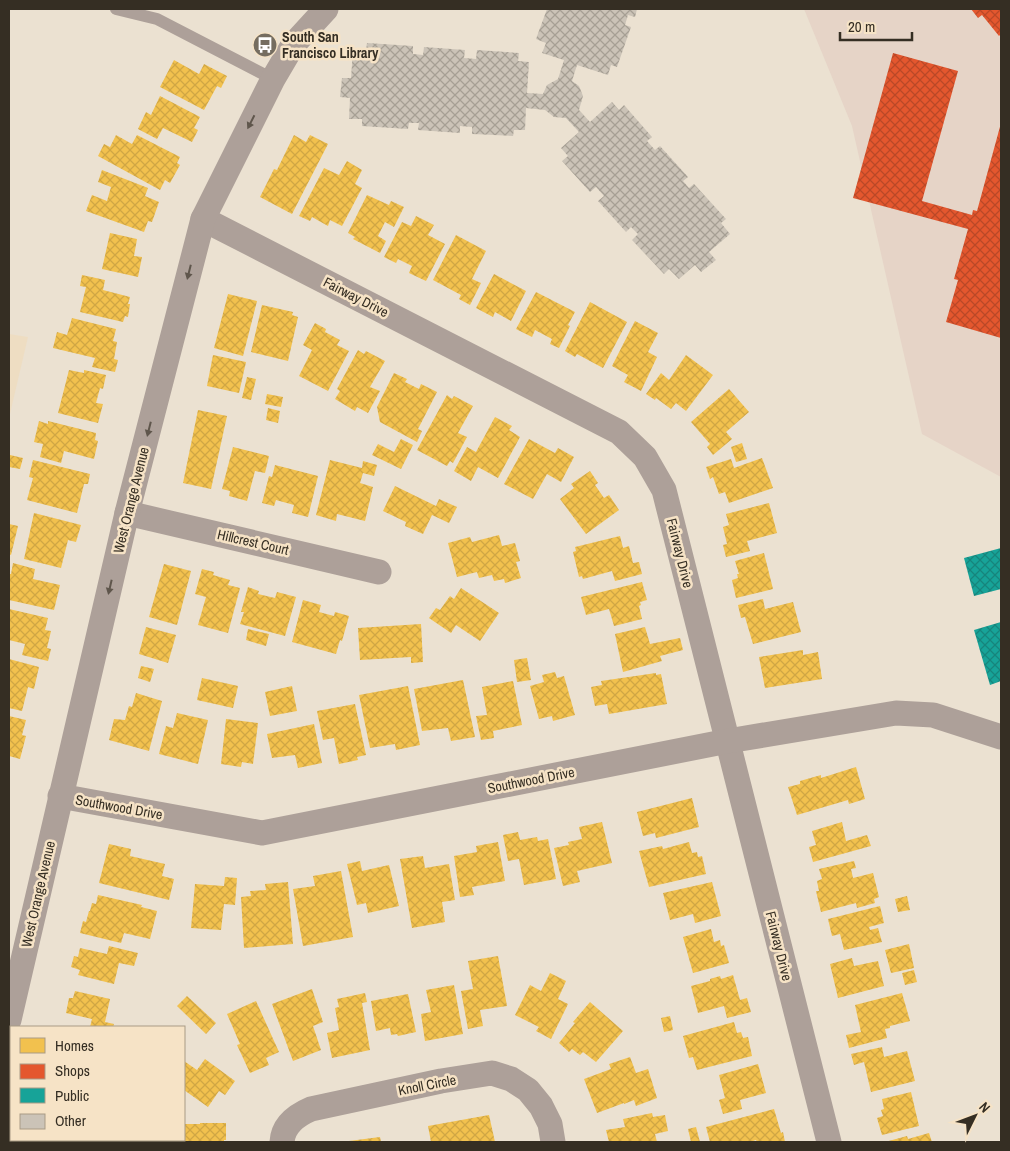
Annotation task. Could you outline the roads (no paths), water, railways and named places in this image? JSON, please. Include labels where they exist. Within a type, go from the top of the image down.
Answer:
[{"type":"street","name":"West Orange Avenue","points":[[9,1020],[127,513],[203,219],[273,79],[293,45],[326,9]]},
{"type":"street","name":"Fairway Drive","points":[[203,219],[618,432],[646,458],[664,490],[829,1142]]},
{"type":"street","name":"Hillcrest Court","points":[[127,513],[379,572]]},
{"type":"street","name":"Southwood Drive","points":[[60,796],[262,833],[728,741],[896,713],[933,715],[1001,737]]},
{"type":"street","name":"Knoll Circle","points":[[282,1142],[288,1125],[299,1115],[312,1109],[492,1072],[511,1079],[528,1090],[541,1106],[550,1124],[553,1142]]},
{"type":"lane","points":[[116,9],[157,19],[273,79]]},
{"type":"place","name":"South San Francisco Library","points":[[265,45]]}]
